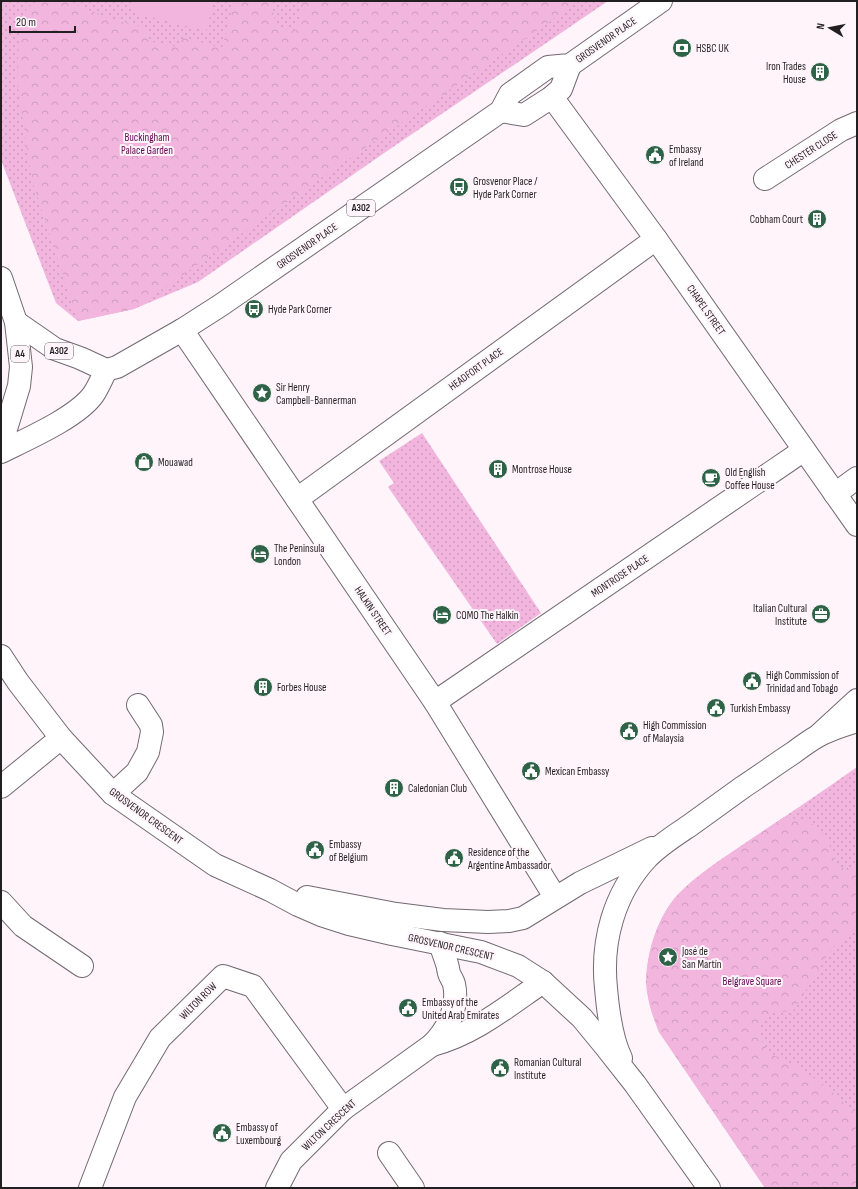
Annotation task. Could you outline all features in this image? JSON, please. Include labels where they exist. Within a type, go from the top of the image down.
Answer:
[{"type":"main road","name":"GROSVENOR PLACE","points":[[106,370],[117,367],[182,330],[228,300],[501,112],[510,94],[548,67],[570,65],[661,1]]},
{"type":"main road","name":"GROSVENOR PLACE","points":[[501,112],[524,115],[552,97],[562,89],[570,65]]},
{"type":"main road","name":"CHAPEL STREET","points":[[552,97],[656,239],[857,525]]},
{"type":"main road","name":"CHESTER CLOSE","points":[[765,179],[841,130],[857,123]]},
{"type":"main road","name":"HEADFORT PLACE","points":[[297,499],[656,239]]},
{"type":"main road","name":"A4","points":[[1,278],[16,322],[21,367],[19,386],[6,429],[1,440]]},
{"type":"main road","name":"A302","points":[[16,322],[55,349],[106,370]]},
{"type":"main road","name":"HALKIN STREET","points":[[182,330],[435,702],[555,898]]},
{"type":"main road","points":[[1,452],[41,432],[79,410],[93,395],[106,370]]},
{"type":"main road","name":"MONTROSE PLACE","points":[[435,702],[804,450]]},
{"type":"main road","points":[[835,494],[857,478]]},
{"type":"main road","name":"GROSVENOR CRESCENT","points":[[1,656],[18,682],[61,738],[113,794],[215,865],[321,915],[350,924],[480,952],[502,959],[532,974],[543,982],[582,1018],[635,1084]]},
{"type":"main road","points":[[818,736],[857,700]]},
{"type":"main road","points":[[113,794],[137,772],[148,752],[152,732],[151,725],[138,705]]},
{"type":"main road","points":[[709,1188],[635,1084],[620,1056],[611,1024],[605,978],[608,934],[619,899],[630,878],[647,858],[666,841],[818,736],[838,726],[857,721]]},
{"type":"main road","points":[[1,787],[61,738]]},
{"type":"main road","name":"GROSVENOR CRESCENT","points":[[270,890],[396,914],[467,922],[509,921],[523,918],[612,866],[666,841]]},
{"type":"main road","points":[[1,902],[23,926],[82,966]]},
{"type":"main road","name":"WILTON CRESCENT","points":[[277,1188],[291,1161],[344,1110],[432,1045],[446,1029],[455,1007],[454,983],[440,943]]},
{"type":"main road","name":"WILTON ROW","points":[[90,1188],[125,1097],[160,1038],[223,976],[253,986],[344,1110]]},
{"type":"main road","name":"WILTON CRESCENT","points":[[432,1045],[467,1033],[543,982]]},
{"type":"main road","points":[[389,1153],[413,1188]]},
{"type":"green space","name":"Buckingham Palace Garden","points":[[1,1],[608,1],[198,282],[134,309],[78,321],[56,303],[1,160]]},
{"type":"green space","name":"Buckingham Palace Garden","points":[[42,1],[67,1],[108,18],[144,27],[150,41],[173,47],[184,38],[222,48],[234,1],[270,1],[276,22],[283,28],[295,31],[300,19],[303,1],[580,1],[327,174],[134,309],[78,321],[32,180],[17,81],[19,36],[27,7]]},
{"type":"green space","points":[[134,1],[214,1],[206,31],[131,12]]},
{"type":"green space","points":[[422,433],[541,613],[497,644],[388,487],[394,483],[379,461]]},
{"type":"green space","name":"Belgrave Square","points":[[857,767],[857,1188],[765,1188],[659,1032],[651,1008],[646,983],[650,950],[658,927],[669,906],[675,898],[693,881],[723,858]]},
{"type":"green space","name":"Belgrave Square","points":[[784,817],[803,820],[813,824],[827,840],[839,868],[857,868],[857,927],[832,948],[793,1011],[775,1012],[761,1021],[760,1038],[769,1053],[797,1066],[829,1089],[857,1115],[857,1188],[765,1188],[659,1032],[650,1006],[647,978],[650,950],[654,936],[666,910],[685,887]]},
{"type":"place","name":"HSBC UK","points":[[682,48]]},
{"type":"place","name":"Iron Trades House","points":[[820,72]]},
{"type":"place","name":"Embassy of Ireland","points":[[655,155]]},
{"type":"place","name":"Grosvenor Place / Hyde Park Corner","points":[[459,187]]},
{"type":"place","name":"Cobham Court","points":[[817,219]]},
{"type":"place","name":"Hyde Park Corner","points":[[254,309]]},
{"type":"place","name":"Sir Henry Campbell-Bannerman","points":[[262,393]]},
{"type":"place","name":"Mouawad","points":[[144,462]]},
{"type":"place","name":"Montrose House","points":[[498,469]]},
{"type":"place","name":"Old English Coffee House","points":[[711,478]]},
{"type":"place","name":"The Peninsula London","points":[[260,554]]},
{"type":"place","name":"Italian Cultural Institute","points":[[821,614]]},
{"type":"place","name":"COMO The Halkin","points":[[442,615]]},
{"type":"place","name":"High Commission of Trinidad and Tobago","points":[[752,681]]},
{"type":"place","name":"Forbes House","points":[[263,687]]},
{"type":"place","name":"Turkish Embassy","points":[[716,708]]},
{"type":"place","name":"High Commission of Malaysia","points":[[629,731]]},
{"type":"place","name":"Mexican Embassy","points":[[531,771]]},
{"type":"place","name":"Caledonian Club","points":[[394,788]]},
{"type":"place","name":"Embassy of Belgium","points":[[315,850]]},
{"type":"place","name":"Residence of the Argentine Ambassador","points":[[454,858]]},
{"type":"place","name":"José de San Martín","points":[[668,957]]},
{"type":"place","name":"Embassy of the United Arab Emirates","points":[[408,1008]]},
{"type":"place","name":"Romanian Cultural Institute","points":[[500,1068]]},
{"type":"place","name":"Embassy of Luxembourg","points":[[222,1133]]}]
